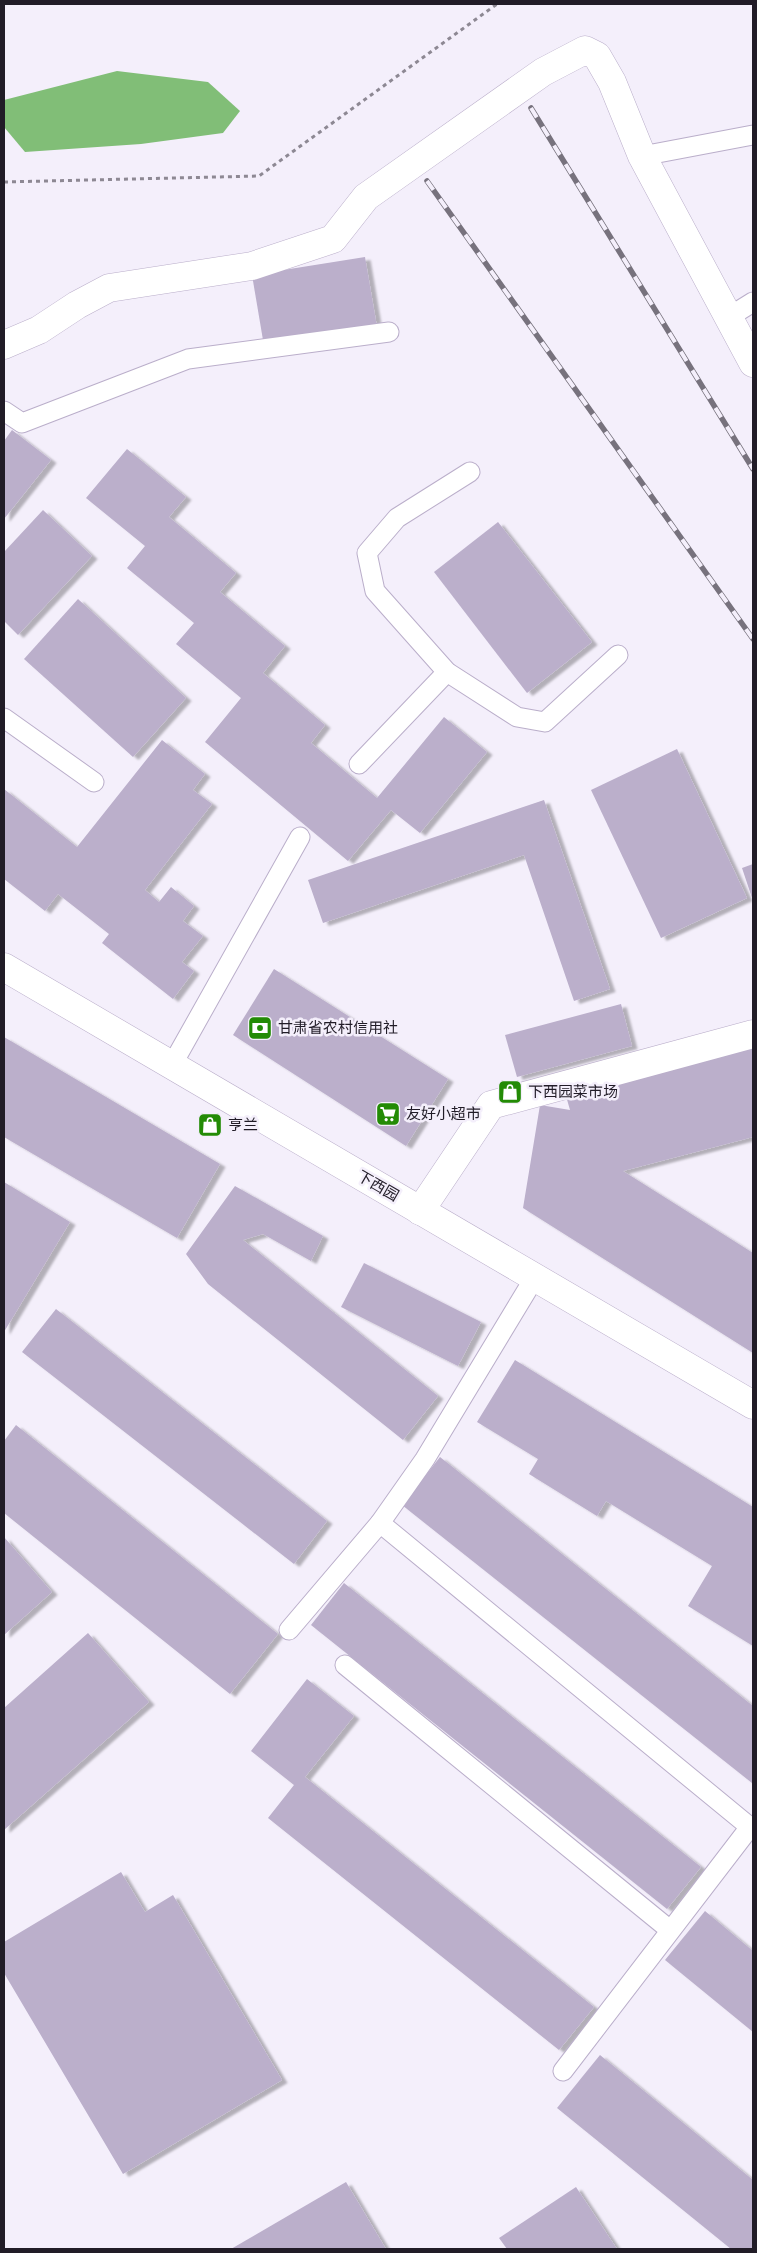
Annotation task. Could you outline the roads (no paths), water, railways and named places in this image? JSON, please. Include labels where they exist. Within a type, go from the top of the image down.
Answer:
[{"type":"street","points":[[4,345],[39,330],[77,305],[109,288],[252,266],[333,239],[366,197],[544,72],[585,50],[597,56],[612,82],[642,156],[753,363]]},
{"type":"street","name":"下西园","points":[[4,967],[753,1405]]},
{"type":"street","points":[[420,1211],[491,1105],[753,1034]]},
{"type":"lane","points":[[642,156],[753,136]]},
{"type":"lane","points":[[729,317],[753,302]]},
{"type":"lane","points":[[4,411],[22,423],[188,359],[389,332]]},
{"type":"lane","points":[[470,472],[397,518],[367,553],[375,591],[447,672],[517,717],[545,722],[618,655]]},
{"type":"lane","points":[[359,764],[447,672]]},
{"type":"lane","points":[[4,718],[94,782]]},
{"type":"lane","points":[[172,1065],[300,837]]},
{"type":"lane","points":[[289,1630],[380,1523],[425,1459],[535,1277]]},
{"type":"lane","points":[[380,1523],[750,1827],[563,2071]]},
{"type":"lane","points":[[345,1665],[670,1930]]},
{"type":"railway","points":[[531,108],[753,469]]},
{"type":"railway","points":[[427,181],[753,639]]},
{"type":"place","name":"甘肃省农村信用社","points":[[260,1028]]},
{"type":"place","name":"下西园菜市场","points":[[510,1092]]},
{"type":"place","name":"友好小超市","points":[[388,1114]]},
{"type":"place","name":"亨兰","points":[[210,1125]]}]
